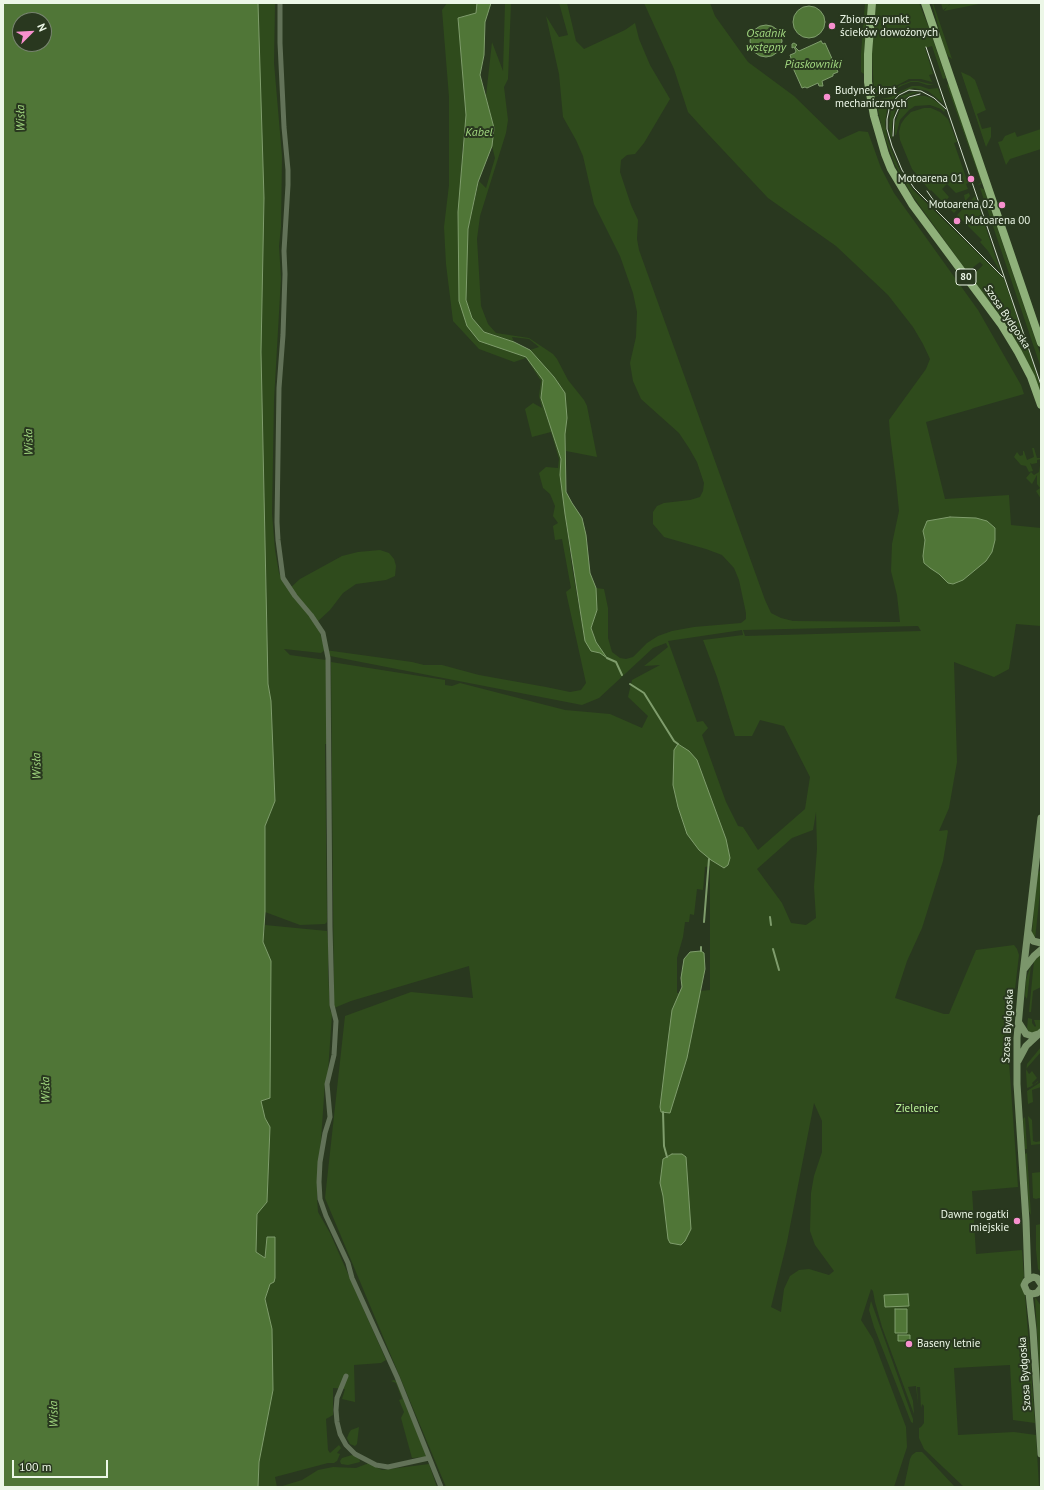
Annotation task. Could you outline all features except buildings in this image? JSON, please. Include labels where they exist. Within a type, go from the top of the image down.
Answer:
[{"type":"main road","name":"Szosa Bydgoska","points":[[872,3],[868,54],[868,82],[874,116],[887,159],[912,204],[1001,324],[1018,352],[1041,405]]},
{"type":"main road","name":"Szosa Bydgoska","points":[[925,3],[1041,343]]},
{"type":"street","points":[[280,3],[280,43],[288,185],[284,251],[285,274],[283,335],[279,388],[278,540],[283,578],[295,596],[311,615],[322,633],[328,658],[330,927],[332,1005],[336,1021],[334,1055],[327,1084],[330,1121],[325,1133],[320,1162],[320,1199],[326,1216],[348,1263],[352,1278],[397,1377],[441,1487]]},
{"type":"street","name":"Szosa Bydgoska","points":[[1041,818],[1023,970],[1018,1023],[1017,1065],[1027,1236],[1031,1269],[1037,1281],[1024,1285],[1029,1293],[1041,1454]]},
{"type":"street","points":[[1028,932],[1033,941],[1041,943]]},
{"type":"street","points":[[1023,970],[1041,950]]},
{"type":"street","points":[[1018,1023],[1026,1034],[1032,1036],[1040,1033]]},
{"type":"street","points":[[1017,1065],[1026,1046],[1040,1033]]},
{"type":"street","points":[[1029,1293],[1035,1294],[1040,1292]]},
{"type":"street","points":[[346,1376],[337,1398],[336,1410],[340,1434],[346,1445],[365,1460],[376,1465],[388,1467],[429,1458]]},
{"type":"green space","points":[[258,3],[275,3],[274,63],[282,156],[281,227],[279,246],[281,278],[274,400],[272,514],[275,550],[279,573],[289,589],[300,579],[342,556],[358,552],[380,550],[389,553],[394,559],[396,566],[395,576],[386,580],[356,584],[343,593],[330,610],[317,622],[325,650],[321,653],[284,649],[290,655],[326,660],[327,744],[325,744],[327,922],[325,924],[300,925],[265,912],[265,826],[275,800],[271,701],[268,684],[261,352],[264,198]]},
{"type":"green space","name":"Zieleniec","points":[[447,3],[477,3],[476,13],[458,18],[466,115],[462,153],[459,301],[479,341],[526,357],[543,380],[541,398],[561,459],[560,475],[572,567],[585,641],[592,651],[600,653],[606,657],[596,642],[591,628],[597,610],[596,588],[604,589],[608,608],[608,638],[612,652],[620,658],[626,659],[633,657],[647,643],[658,636],[672,631],[694,627],[741,623],[746,619],[746,613],[739,580],[734,568],[722,555],[664,537],[653,524],[653,512],[657,506],[664,503],[690,500],[700,497],[703,491],[704,483],[697,462],[679,433],[641,399],[633,381],[630,363],[636,337],[637,312],[633,293],[620,256],[594,204],[583,156],[563,117],[559,74],[546,16],[559,37],[568,35],[559,3],[567,3],[576,41],[584,49],[625,30],[635,23],[639,39],[650,65],[670,99],[644,143],[635,154],[627,155],[621,160],[620,172],[631,205],[638,220],[637,239],[639,250],[771,613],[781,618],[793,621],[900,622],[897,595],[891,571],[892,544],[899,511],[889,420],[926,369],[930,359],[913,327],[888,295],[836,246],[768,198],[688,112],[674,69],[644,3],[710,3],[715,16],[748,62],[794,96],[839,140],[859,131],[868,132],[881,168],[894,193],[978,310],[1021,385],[1024,394],[926,422],[945,499],[1009,495],[1011,525],[1041,528],[1041,626],[1016,624],[1009,669],[994,677],[954,662],[957,762],[949,808],[939,831],[948,831],[943,861],[922,928],[907,961],[895,998],[944,1014],[949,1014],[976,950],[1014,945],[1017,949],[1019,955],[1008,1048],[1018,1187],[972,1191],[976,1254],[1022,1250],[1024,1276],[1021,1286],[1025,1295],[1035,1423],[1013,1420],[1010,1365],[954,1368],[958,1435],[1014,1432],[1036,1435],[1039,1487],[964,1487],[924,1449],[919,1438],[919,1428],[924,1423],[924,1406],[922,1404],[921,1408],[920,1387],[917,1387],[918,1405],[916,1386],[908,1387],[913,1401],[914,1414],[882,1327],[873,1291],[871,1289],[861,1320],[873,1339],[906,1427],[907,1447],[894,1487],[446,1487],[325,1198],[345,1016],[411,992],[473,998],[469,966],[351,1001],[334,1008],[331,662],[445,680],[445,685],[452,686],[460,683],[565,710],[610,714],[642,728],[648,716],[628,697],[632,680],[660,665],[644,666],[668,647],[666,643],[653,648],[599,698],[582,705],[330,656],[325,650],[424,665],[442,665],[479,675],[570,692],[581,690],[586,683],[566,592],[571,588],[562,539],[555,540],[553,526],[558,523],[553,516],[555,506],[550,494],[543,488],[539,473],[546,467],[558,468],[559,459],[551,432],[532,437],[525,409],[533,403],[542,408],[539,396],[541,381],[526,358],[514,362],[479,349],[453,321],[446,264],[444,227],[449,185],[449,97],[442,10]],"holes":[[[918,626],[921,631],[745,636],[743,630]],[[742,630],[743,635],[703,640],[717,677],[735,736],[752,736],[760,720],[784,726],[810,777],[805,809],[758,850],[743,827],[738,826],[726,802],[702,735],[708,728],[703,721],[697,722],[668,641]],[[816,812],[817,849],[814,887],[816,918],[806,925],[791,923],[782,903],[757,869],[792,838],[813,830]],[[710,866],[710,990],[677,993],[677,958],[683,937],[685,922],[689,922],[690,914],[694,915],[697,889],[703,890],[705,867]],[[814,1103],[822,1121],[822,1152],[814,1176],[811,1193],[810,1231],[815,1245],[834,1271],[829,1275],[809,1269],[799,1270],[790,1276],[784,1289],[781,1312],[771,1307],[787,1242]]]},
{"type":"green space","points":[[505,3],[511,3],[508,79],[504,87],[508,120],[506,133],[480,216],[477,239],[481,306],[488,324],[496,333],[529,338],[553,354],[557,359],[568,380],[587,406],[597,457],[566,451],[565,434],[567,418],[554,377],[530,350],[539,347],[529,339],[512,337],[514,342],[484,332],[472,318],[466,300],[468,229],[479,181],[486,188],[495,158],[492,146],[494,128],[486,96],[492,42],[503,71]]},
{"type":"green space","points":[[865,3],[868,3],[864,74],[861,72],[861,54]]},
{"type":"green space","points":[[876,3],[919,3],[946,78],[943,79],[932,46],[925,48],[933,74],[929,75],[932,82],[921,79],[909,79],[890,89],[874,93],[872,54]]},
{"type":"green space","points":[[932,3],[952,59],[948,56],[944,48]]},
{"type":"green space","points":[[941,3],[950,3],[948,6],[951,3],[984,3],[944,11],[947,7],[943,10]]},
{"type":"green space","points":[[961,72],[975,80],[986,110],[977,114],[982,129],[991,127],[991,137],[986,147]]},
{"type":"green space","points":[[911,81],[934,85],[911,82],[901,86],[893,92],[874,97],[892,91],[900,85]]},
{"type":"green space","points":[[949,84],[982,181],[981,184],[978,185],[981,182],[947,85]]},
{"type":"green space","points":[[912,86],[920,86],[929,89],[938,88],[943,103],[928,91],[914,88],[901,92],[891,101],[887,108],[885,124],[888,141],[900,171],[914,191],[1004,279],[1041,386],[1041,392],[1023,353],[1009,329],[973,279],[974,274],[983,265],[980,262],[972,268],[966,270],[912,195],[895,165],[882,129],[876,100],[891,97]]},
{"type":"green space","points":[[913,92],[919,92],[905,98],[895,111],[891,138],[889,126],[891,109],[895,101],[901,96]]},
{"type":"green space","points":[[914,96],[925,96],[931,98],[940,104],[945,110],[944,112],[941,109],[930,105],[915,106],[900,120],[895,135],[895,123],[901,107]]},
{"type":"green space","points":[[924,108],[931,108],[940,112],[948,119],[957,142],[954,143],[968,183],[966,184],[968,189],[956,193],[947,184],[942,189],[949,197],[944,203],[931,190],[930,191],[912,169],[900,140],[899,132],[901,124],[905,118],[911,112]]},
{"type":"green space","points":[[1041,129],[1041,149],[1010,159],[1006,165],[998,142],[1002,141],[1005,136],[1015,132],[1017,137]]},
{"type":"green space","points":[[980,188],[984,189],[1041,356],[1041,368]]},
{"type":"green space","points":[[969,193],[970,196],[954,213],[951,210],[956,204],[959,206],[965,200],[964,195]]},
{"type":"green space","points":[[975,196],[1000,271],[988,251],[980,242],[982,240],[957,215]]},
{"type":"green space","points":[[1032,448],[1034,448],[1037,458],[1041,459],[1037,460],[1037,463],[1030,463],[1033,471],[1029,472],[1026,466],[1021,465],[1014,457],[1017,452],[1020,456],[1023,455],[1024,451],[1027,460],[1034,457]]},
{"type":"green space","points":[[1041,459],[1041,499],[1036,491],[1040,488],[1037,484],[1037,475],[1032,484],[1026,478],[1031,472],[1034,475],[1039,472]]},
{"type":"green space","points":[[1041,869],[1035,939],[1032,933],[1037,874]]},
{"type":"green space","points":[[265,925],[327,931],[329,950],[328,971],[330,1010],[332,1014],[328,1072],[325,1082],[317,1198],[318,1212],[330,1233],[386,1360],[381,1363],[354,1365],[355,1402],[342,1399],[345,1389],[333,1388],[333,1415],[326,1419],[328,1450],[330,1453],[339,1445],[341,1448],[337,1453],[340,1454],[337,1461],[275,1477],[277,1487],[258,1487],[259,1462],[272,1329],[265,1299],[270,1284],[272,1283],[267,1238],[265,1258],[256,1252],[257,1214],[267,1202],[270,1127],[265,1118],[261,1101],[270,1098],[271,961],[263,942]]},
{"type":"green space","points":[[1041,954],[1041,987],[1033,991],[1031,1012],[1029,1012],[1034,961]]},
{"type":"green space","points":[[1031,965],[1027,999],[1025,996],[1026,979]]},
{"type":"green space","points":[[1028,1018],[1032,1019],[1032,1023],[1035,1027],[1034,1020],[1041,1020],[1041,1029],[1035,1033],[1029,1032],[1027,1028]]},
{"type":"green space","points":[[1041,1047],[1041,1052],[1026,1069],[1027,1064]]},
{"type":"green space","points":[[1026,1070],[1029,1074],[1032,1071],[1037,1078],[1032,1083],[1033,1085],[1038,1081],[1038,1082],[1030,1087],[1027,1088],[1026,1072]]},
{"type":"green space","points":[[1041,1082],[1041,1087],[1032,1090],[1033,1102],[1028,1104],[1027,1091]]},
{"type":"green space","points":[[1028,1116],[1032,1120],[1033,1141],[1041,1141],[1041,1144],[1031,1145]]},
{"type":"green space","points":[[1025,1117],[1027,1149],[1025,1149],[1023,1119]]},
{"type":"green space","points":[[1027,1153],[1031,1215],[1029,1211],[1025,1154]]},
{"type":"green space","points":[[1041,1172],[1041,1199],[1036,1199],[1033,1198],[1032,1173]]},
{"type":"green space","points":[[1041,1224],[1041,1272],[1038,1269],[1036,1225]]},
{"type":"green space","points":[[1035,1298],[1041,1306],[1041,1397]]},
{"type":"green space","points":[[871,1301],[913,1419],[913,1423],[911,1422],[874,1327],[869,1310]]},
{"type":"green space","points":[[391,1381],[396,1381],[427,1457],[412,1458],[401,1418],[404,1412],[399,1400],[402,1399],[396,1383]]},
{"type":"green space","points":[[359,1427],[357,1444],[355,1446],[350,1444],[347,1438],[351,1430]]},
{"type":"green space","points":[[916,1452],[922,1452],[955,1487],[904,1487],[910,1459]]},
{"type":"green space","points":[[352,1455],[359,1458],[360,1462],[348,1465],[341,1464],[340,1461],[342,1458]]},
{"type":"green space","points":[[369,1463],[382,1470],[429,1464],[437,1487],[279,1487],[302,1480],[318,1470],[333,1467],[356,1468]]},
{"type":"water","name":"Wisła","points":[[3,3],[258,3],[264,198],[261,352],[268,684],[271,701],[275,801],[265,826],[265,912],[263,942],[271,961],[270,1098],[261,1101],[265,1118],[270,1127],[267,1202],[257,1214],[256,1252],[265,1258],[267,1237],[275,1237],[275,1278],[274,1282],[270,1284],[265,1299],[272,1329],[273,1390],[259,1462],[258,1487],[3,1487]]},
{"type":"water","name":"Kabel","points":[[477,3],[491,3],[485,22],[484,55],[480,75],[494,128],[492,146],[478,182],[468,229],[466,300],[472,318],[484,332],[514,342],[530,350],[554,377],[565,393],[567,418],[565,434],[566,492],[582,518],[586,535],[590,573],[596,588],[597,610],[591,628],[596,642],[607,658],[600,653],[591,651],[585,641],[565,514],[560,475],[561,459],[541,398],[543,380],[526,357],[479,341],[467,326],[459,301],[458,212],[466,115],[458,18],[476,13]]},
{"type":"water","name":"Osadnik wstępny","points":[[809,6],[818,9],[822,13],[825,22],[822,31],[818,35],[809,38],[800,35],[796,31],[793,22],[796,13],[800,9]]},
{"type":"water","name":"Osadnik wstępny","points":[[766,25],[775,28],[779,32],[782,41],[779,50],[775,54],[766,57],[757,54],[753,50],[750,41],[753,32],[757,28]]},
{"type":"water","name":"Piaskowniki","points":[[821,41],[823,44],[825,43],[838,72],[822,81],[823,86],[819,86],[818,83],[807,88],[802,88],[789,59],[791,58],[790,55],[796,51],[794,47],[792,48],[792,44],[794,43],[797,45],[795,47],[799,51]]},
{"type":"water","points":[[950,517],[976,518],[987,521],[995,528],[995,540],[992,552],[986,561],[963,580],[953,584],[948,583],[924,563],[923,556],[925,540],[923,531],[927,521]]},
{"type":"water","points":[[678,744],[689,751],[697,760],[726,839],[730,858],[728,865],[724,868],[699,850],[687,834],[678,807],[673,785],[674,750]]},
{"type":"water","points":[[701,951],[704,953],[705,969],[687,1058],[670,1113],[661,1112],[660,1107],[672,1010],[682,987],[681,978],[684,959],[690,952]]},
{"type":"water","points":[[672,1154],[682,1154],[686,1157],[691,1229],[685,1241],[681,1245],[670,1243],[668,1239],[660,1183],[663,1159]]},
{"type":"water","points":[[908,1294],[909,1306],[885,1307],[884,1295]]},
{"type":"water","points":[[895,1309],[907,1309],[907,1333],[895,1333]]},
{"type":"water","points":[[898,1335],[910,1335],[910,1341],[898,1341]]},
{"type":"waterway","points":[[607,658],[616,662],[622,675]]},
{"type":"waterway","points":[[630,684],[644,693],[674,741],[678,744]]},
{"type":"waterway","points":[[704,922],[709,859]]},
{"type":"waterway","points":[[770,917],[771,925]]},
{"type":"waterway","points":[[773,949],[779,970]]},
{"type":"waterway","points":[[663,1112],[664,1146],[667,1157]]},
{"type":"tram line","points":[[926,47],[1041,385]]},
{"type":"tram line","points":[[946,109],[934,98],[921,91],[909,90],[899,95],[890,105],[887,119],[887,129],[892,146],[902,170],[914,188],[1003,277]]},
{"type":"tram line","points":[[893,136],[894,119],[900,105],[909,97],[920,94]]},
{"type":"tram line","points":[[927,191],[938,207]]},
{"type":"place","name":"Zbiorczy punkt ścieków dowożonych","points":[[832,26]]},
{"type":"place","name":"Budynek krat mechanicznych","points":[[827,97]]},
{"type":"place","name":"Motoarena 01","points":[[971,179]]},
{"type":"place","name":"Motoarena 02","points":[[1002,205]]},
{"type":"place","name":"Motoarena 00","points":[[957,221]]},
{"type":"place","name":"Dawne rogatki miejskie","points":[[1017,1221]]},
{"type":"place","name":"Baseny letnie","points":[[909,1344]]}]
